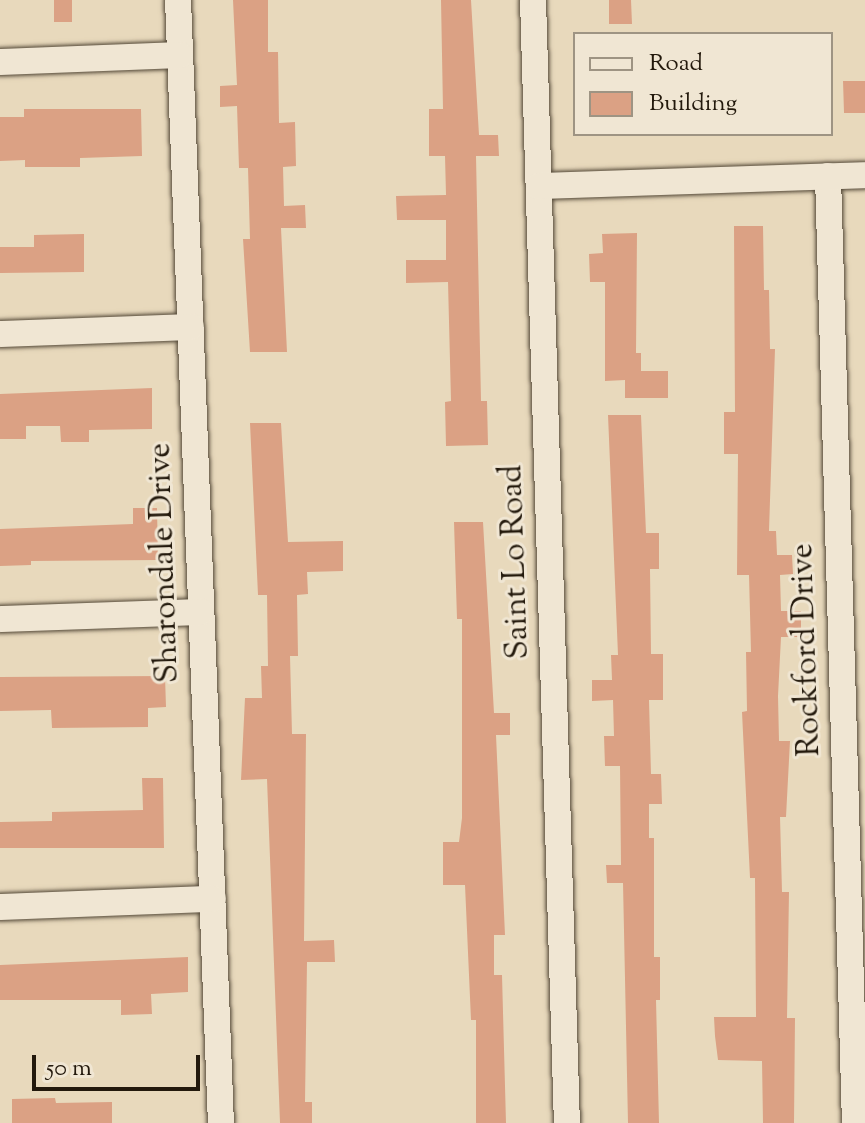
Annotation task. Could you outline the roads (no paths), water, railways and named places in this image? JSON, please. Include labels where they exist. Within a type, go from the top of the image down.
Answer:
[{"type":"street","name":"Sharondale Drive","points":[[178,0],[221,1123]]},
{"type":"street","name":"Saint Lo Road","points":[[533,0],[567,1123]]},
{"type":"street","points":[[0,62],[180,55]]},
{"type":"street","points":[[539,186],[865,175]]},
{"type":"street","name":"Rockford Drive","points":[[828,176],[855,1123]]},
{"type":"street","points":[[0,334],[191,327]]},
{"type":"street","points":[[0,619],[201,612]]},
{"type":"street","points":[[0,907],[213,899]]}]
